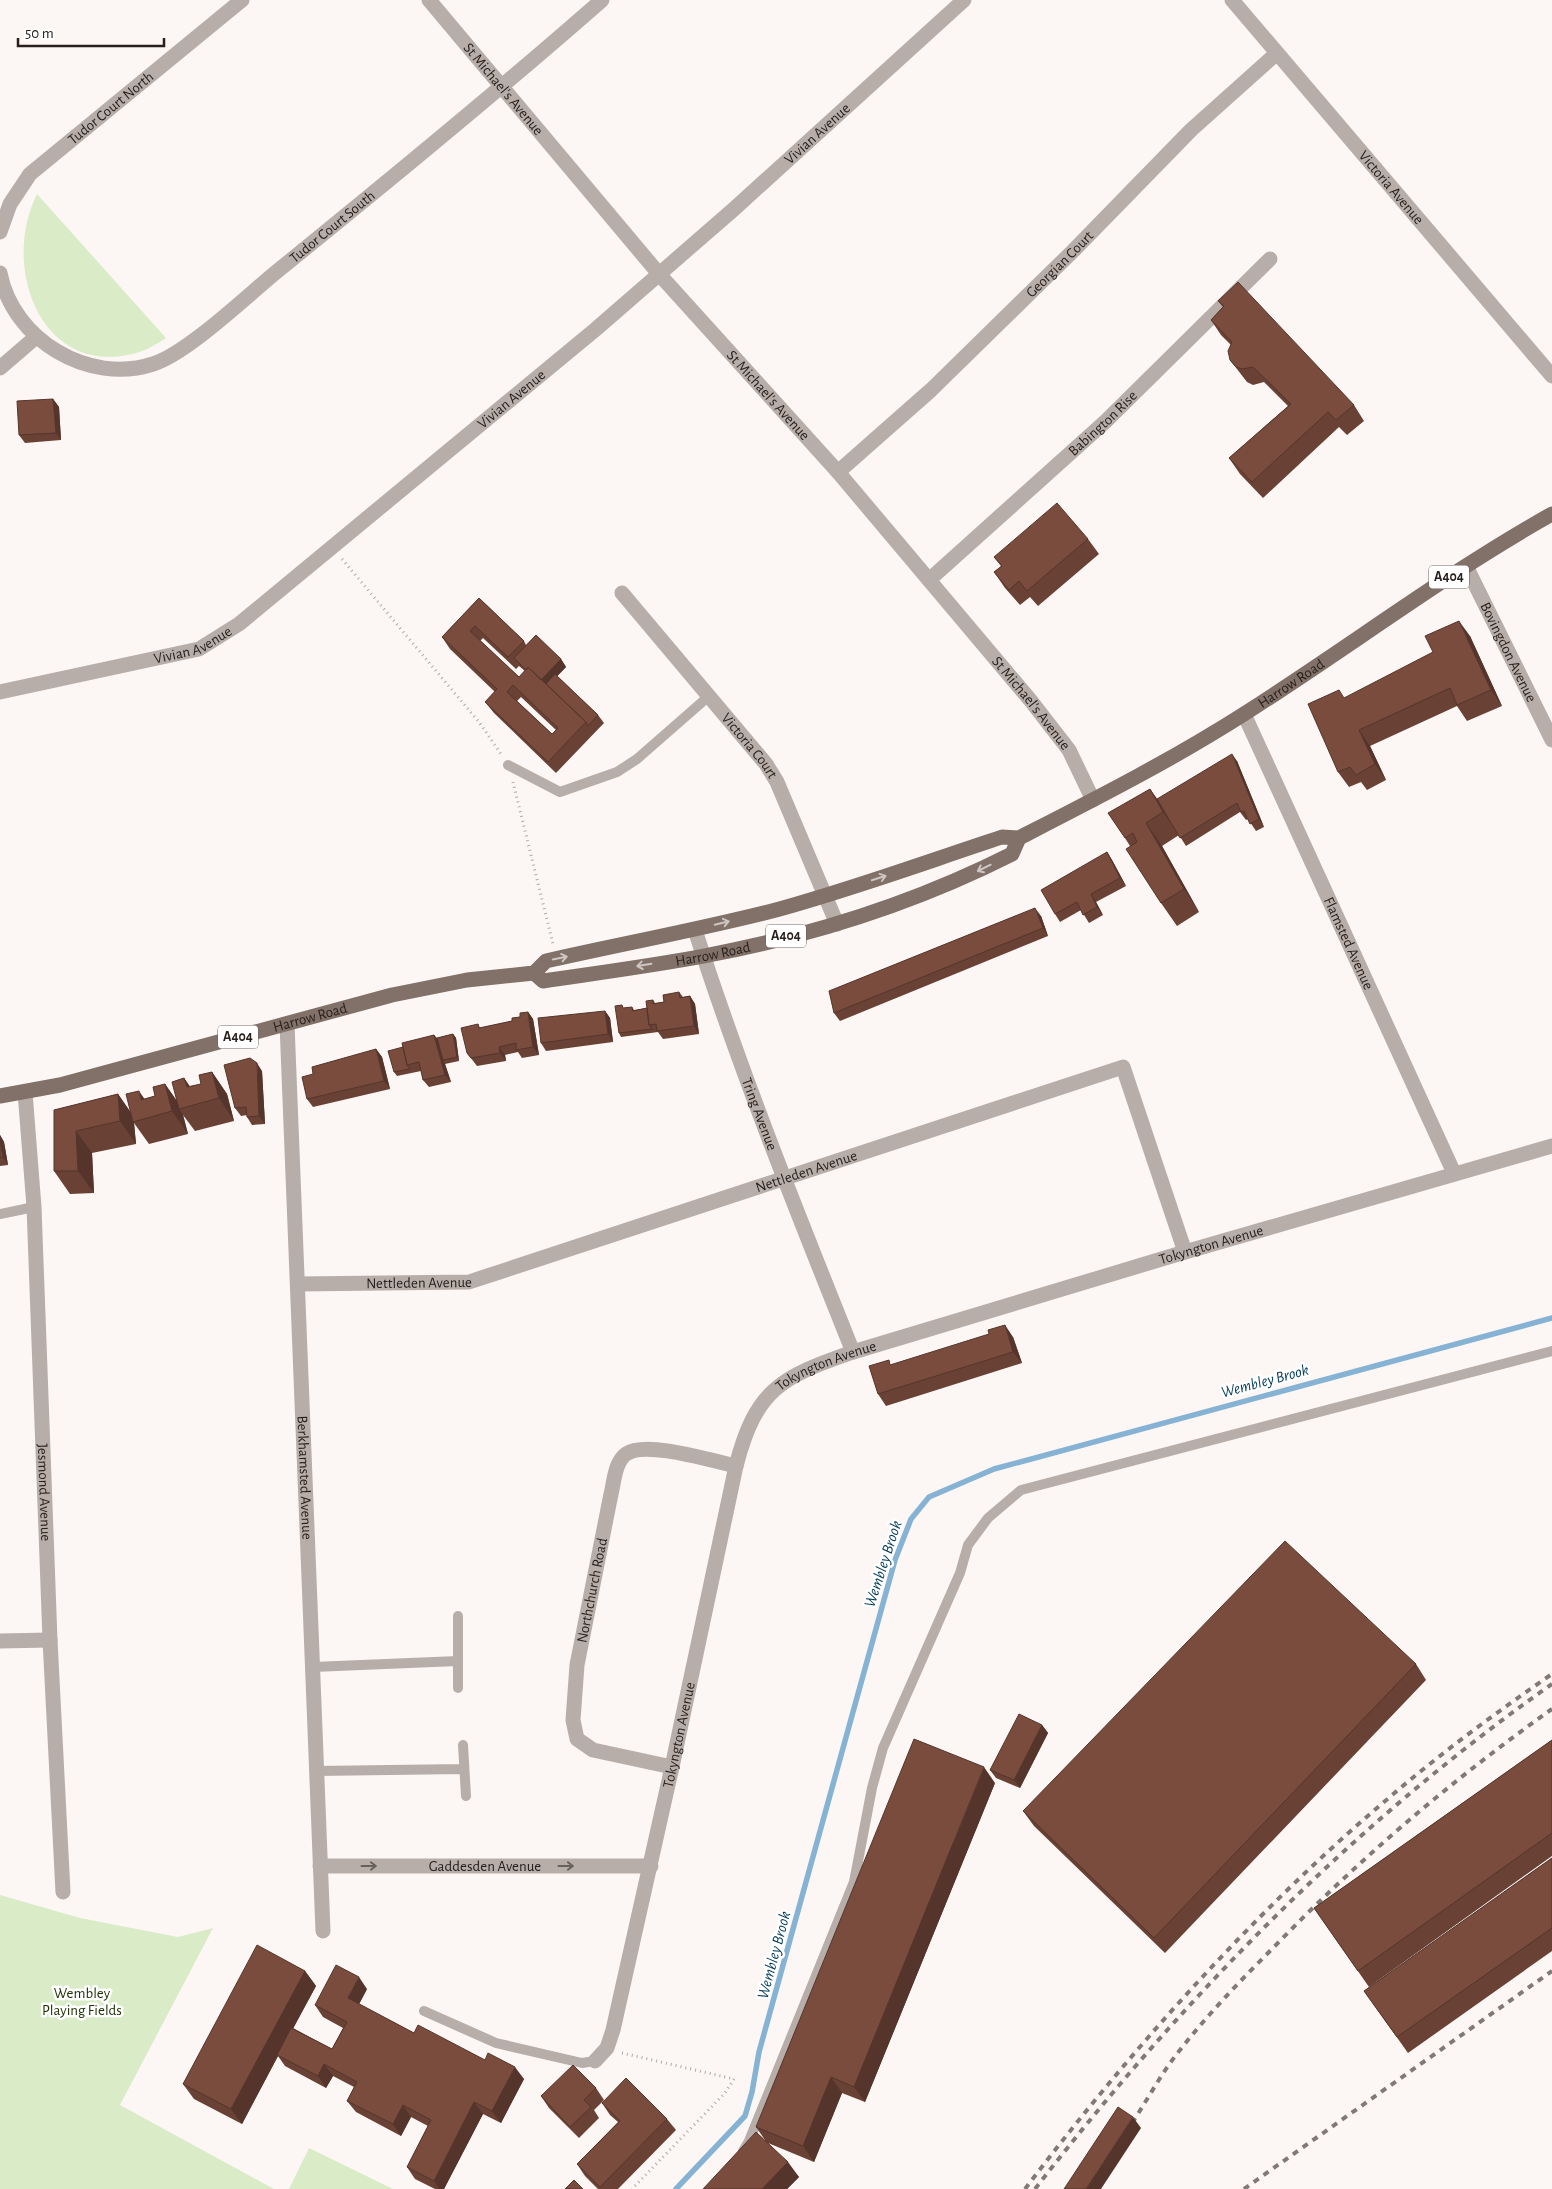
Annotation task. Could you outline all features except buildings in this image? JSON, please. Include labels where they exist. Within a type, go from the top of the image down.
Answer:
[{"type":"main road","name":"Harrow Road","points":[[0,1096],[60,1085],[392,995],[467,980],[534,973],[546,961],[696,930],[825,896],[1002,837],[1019,838],[1093,800],[1244,714],[1466,566],[1552,514]]},
{"type":"main road","name":"Harrow Road","points":[[534,973],[543,981],[704,956],[836,924],[958,881],[1012,854],[1019,838]]},
{"type":"street","name":"Tudor Court North","points":[[0,232],[10,204],[30,174],[242,0]]},
{"type":"street","name":"St Michael's Avenue","points":[[428,0],[659,274],[838,472],[929,580],[1069,750],[1093,800]]},
{"type":"street","name":"Tudor Court South","points":[[36,337],[62,355],[84,364],[105,368],[139,368],[155,364],[207,329],[429,148],[501,85],[531,63],[602,0]]},
{"type":"street","name":"Vivian Avenue","points":[[0,692],[199,649],[239,624],[596,330],[964,0]]},
{"type":"street","name":"Victoria Avenue","points":[[1232,0],[1552,376]]},
{"type":"street","name":"Georgian Court","points":[[838,472],[931,390],[1073,251],[1191,130],[1277,52]]},
{"type":"street","name":"Babington Rise","points":[[929,580],[1106,421],[1270,260]]},
{"type":"street","points":[[0,274],[13,309],[36,337],[0,368]]},
{"type":"street","name":"Bovingdon Avenue","points":[[1466,566],[1552,740]]},
{"type":"street","name":"Victoria Court","points":[[622,593],[766,764],[777,782],[836,924]]},
{"type":"street","name":"Flamsted Avenue","points":[[1244,714],[1454,1173]]},
{"type":"street","name":"Tring Avenue","points":[[696,930],[708,975],[783,1178],[853,1352]]},
{"type":"street","name":"Berkhamsted Avenue","points":[[287,1024],[323,1931]]},
{"type":"street","name":"Nettleden Avenue","points":[[298,1284],[469,1282],[1123,1068],[1185,1252]]},
{"type":"street","name":"Jesmond Avenue","points":[[25,1092],[34,1207],[50,1640],[63,1892]]},
{"type":"street","name":"Tokyngton Avenue","points":[[595,2061],[607,2048],[613,2030],[651,1866],[744,1434],[766,1396],[781,1382],[808,1367],[853,1352],[1185,1252],[1552,1146]]},
{"type":"street","name":"Northchurch Road","points":[[672,1767],[593,1750],[576,1739],[573,1720],[577,1665],[610,1503],[618,1466],[626,1454],[642,1449],[661,1450],[736,1466]]},
{"type":"street","points":[[0,1641],[50,1640]]},
{"type":"street","name":"Gaddesden Avenue","points":[[320,1866],[651,1866]]},
{"type":"lane","points":[[508,765],[560,792],[617,772],[637,759],[709,696]]},
{"type":"lane","points":[[0,1214],[34,1207]]},
{"type":"lane","points":[[736,2162],[749,2141],[854,1882],[872,1788],[884,1748],[960,1573],[968,1545],[988,1518],[1021,1490],[1552,1351]]},
{"type":"lane","points":[[458,1616],[458,1688]]},
{"type":"lane","points":[[313,1667],[458,1661]]},
{"type":"lane","points":[[463,1745],[466,1796]]},
{"type":"lane","points":[[316,1770],[464,1769]]},
{"type":"lane","points":[[424,2011],[496,2043],[582,2063],[595,2061]]},
{"type":"path","points":[[332,547],[479,722],[508,765],[557,959]]},
{"type":"path","points":[[607,2048],[734,2079],[725,2092],[632,2189]]},
{"type":"green space","points":[[37,194],[166,338],[152,347],[136,353],[103,357],[76,350],[54,334],[37,311],[27,284],[24,254],[27,223]]},
{"type":"green space","name":"Wembley Playing Fields","points":[[0,1895],[80,1918],[178,1937],[213,1928],[120,2105],[274,2189],[0,2189]]},
{"type":"green space","points":[[309,2148],[393,2189],[289,2189]]},
{"type":"waterway","name":"Wembley Brook","points":[[676,2189],[745,2116],[752,2092],[759,2052],[895,1560],[911,1519],[929,1497],[994,1469],[1552,1318]]},
{"type":"railway","points":[[1025,2189],[1106,2086],[1149,2036],[1194,1986],[1287,1890],[1335,1845],[1424,1768],[1552,1674]]},
{"type":"railway","points":[[1035,2189],[1150,2049],[1211,1982],[1275,1917],[1340,1855],[1408,1795],[1479,1738],[1552,1684]]},
{"type":"railway","points":[[1132,2123],[1173,2058],[1191,2036],[1237,1984],[1306,1914],[1407,1822],[1478,1764],[1552,1709]]},
{"type":"railway","points":[[1244,2189],[1552,1971]]}]
